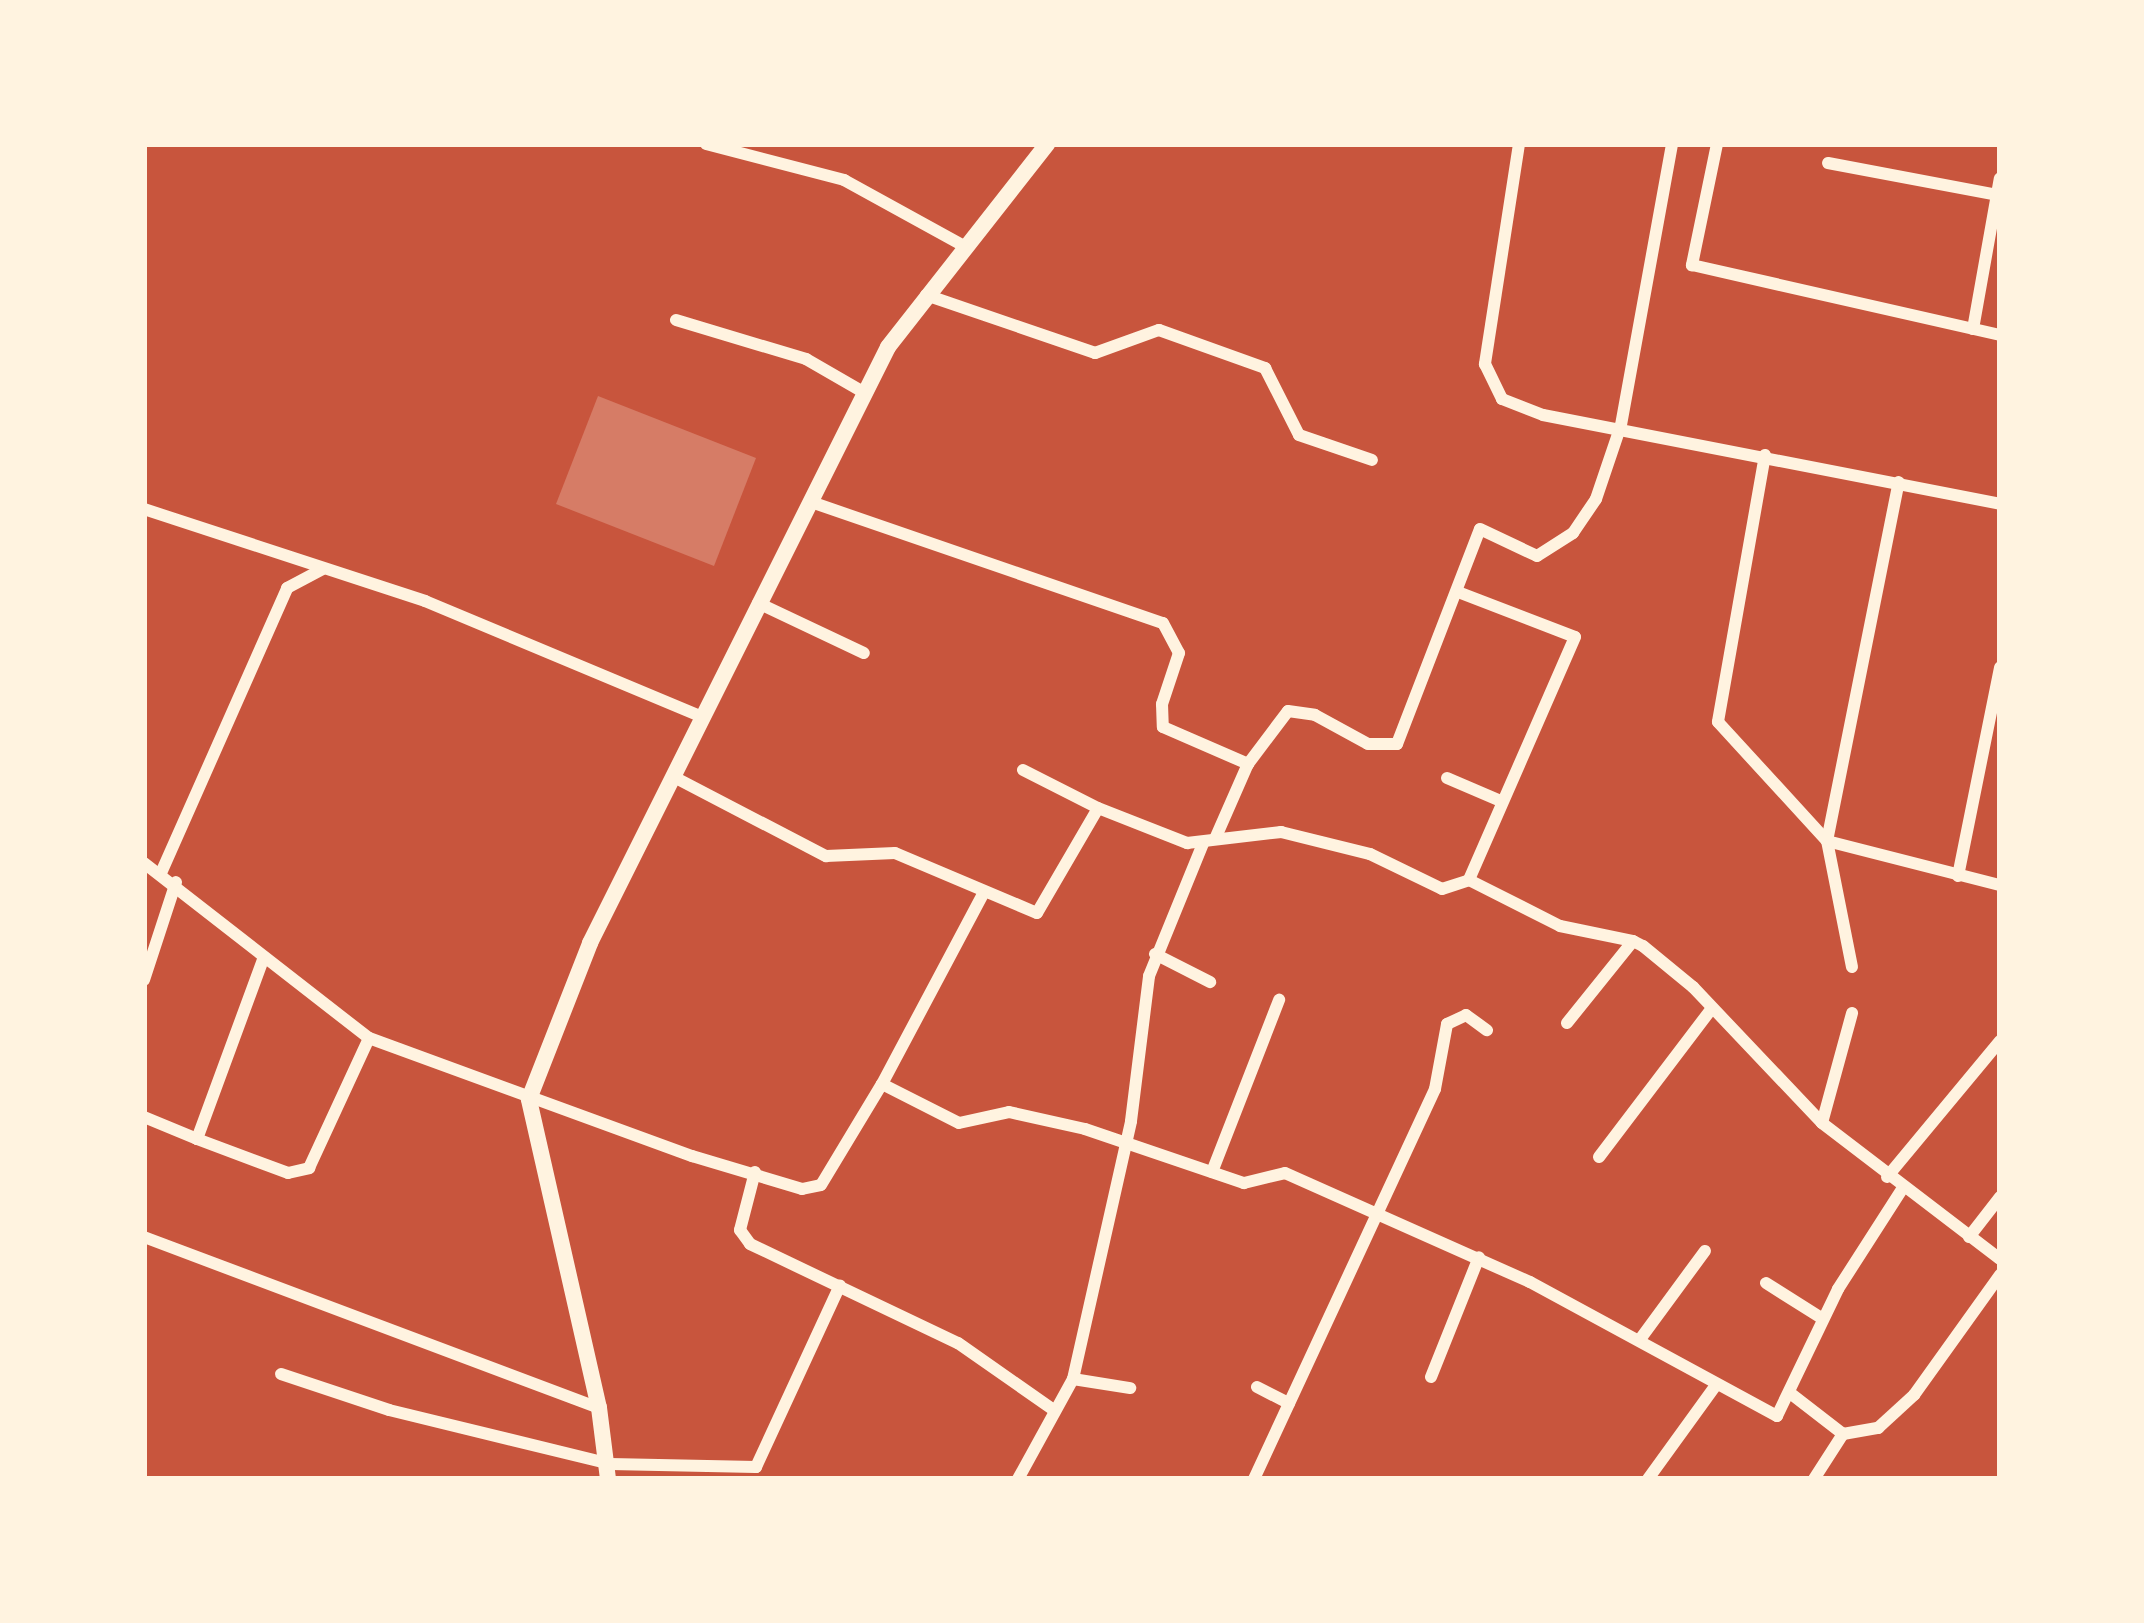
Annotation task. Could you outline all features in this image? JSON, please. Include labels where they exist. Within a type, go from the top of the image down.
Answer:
[{"type":"street","points":[[706,144],[844,180],[966,247]]},
{"type":"street","points":[[609,1471],[529,1099],[590,943],[865,393],[925,295],[1047,144]]},
{"type":"street","points":[[1520,144],[1487,377],[1502,399],[1528,411],[1621,425],[2000,504]]},
{"type":"street","points":[[1018,1479],[1073,1379],[1126,1142],[1155,954],[1209,842],[1248,764],[1288,711],[1298,709],[1367,744],[1397,744],[1480,530],[1537,556],[1574,533],[1613,460],[1672,144]]},
{"type":"street","points":[[1717,144],[1692,265],[2000,335]]},
{"type":"street","points":[[1828,163],[1997,195]]},
{"type":"street","points":[[1973,329],[2000,178]]},
{"type":"street","points":[[925,295],[1094,353],[1155,330],[1223,352],[1272,373],[1299,435],[1372,460]]},
{"type":"street","points":[[676,320],[806,359],[865,393]]},
{"type":"street","points":[[1766,455],[1718,722],[1827,841],[2000,885]]},
{"type":"street","points":[[1852,968],[1827,841],[1899,482]]},
{"type":"street","points":[[811,502],[1163,622],[1179,653],[1162,704],[1163,728],[1248,764]]},
{"type":"street","points":[[144,509],[425,601],[702,717]]},
{"type":"street","points":[[160,873],[286,589],[322,569]]},
{"type":"street","points":[[1458,592],[1575,638],[1469,880]]},
{"type":"street","points":[[758,603],[864,653]]},
{"type":"street","points":[[1958,876],[2000,667]]},
{"type":"street","points":[[1023,770],[1098,808],[1209,842],[1281,832],[1324,839],[1442,889],[1469,880],[1560,926],[1633,941],[1712,1008],[1822,1123],[1901,1191],[2000,1259]]},
{"type":"street","points":[[672,776],[826,856],[895,853],[1042,913],[1098,808]]},
{"type":"street","points":[[1447,778],[1501,802]]},
{"type":"street","points":[[144,863],[176,882],[369,1038],[529,1099],[802,1189],[821,1185],[882,1084],[984,892]]},
{"type":"street","points":[[144,980],[176,882]]},
{"type":"street","points":[[1567,1023],[1633,941]]},
{"type":"street","points":[[1155,954],[1210,982]]},
{"type":"street","points":[[197,1138],[264,956]]},
{"type":"street","points":[[1212,1172],[1279,1000]]},
{"type":"street","points":[[1599,1157],[1712,1008]]},
{"type":"street","points":[[1822,1123],[1852,1013]]},
{"type":"street","points":[[1254,1479],[1435,1089],[1447,1024],[1466,1015],[1487,1030]]},
{"type":"street","points":[[144,1117],[288,1173],[309,1168],[369,1038]]},
{"type":"street","points":[[1887,1177],[2000,1041]]},
{"type":"street","points":[[882,1084],[958,1123],[1009,1112],[1126,1142],[1250,1184],[1285,1173],[1479,1257],[1641,1338],[1716,1385],[1778,1416],[1823,1319],[1901,1191]]},
{"type":"street","points":[[754,1172],[740,1230],[750,1244],[958,1343],[1055,1411]]},
{"type":"street","points":[[1969,1237],[2000,1197]]},
{"type":"street","points":[[144,1237],[599,1408]]},
{"type":"street","points":[[1641,1338],[1705,1251]]},
{"type":"street","points":[[1431,1377],[1479,1257]]},
{"type":"street","points":[[1790,1394],[1843,1434],[1878,1428],[1914,1394],[2000,1275]]},
{"type":"street","points":[[1766,1283],[1823,1319]]},
{"type":"street","points":[[280,1374],[389,1411],[609,1471],[760,1465],[841,1285]]},
{"type":"street","points":[[1073,1379],[1130,1388]]},
{"type":"street","points":[[1648,1479],[1716,1385]]},
{"type":"street","points":[[1257,1388],[1289,1403]]},
{"type":"street","points":[[1814,1479],[1843,1434]]},
{"type":"building","points":[[598,396],[756,458],[714,566],[556,504]]}]
